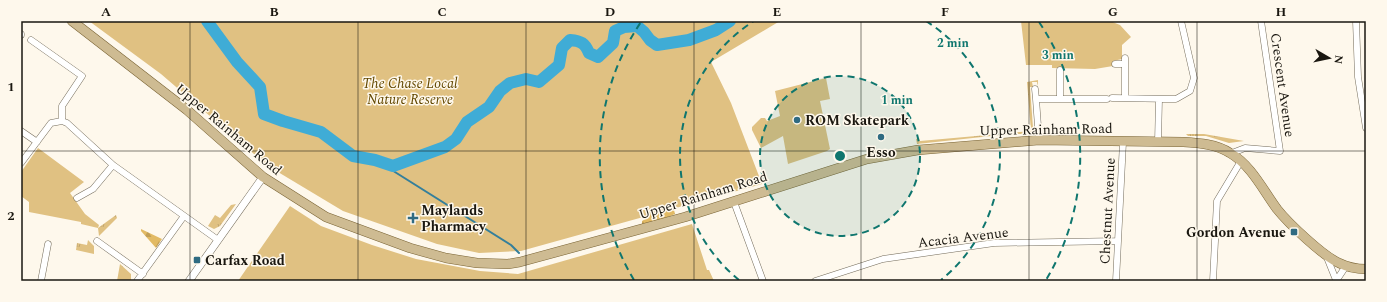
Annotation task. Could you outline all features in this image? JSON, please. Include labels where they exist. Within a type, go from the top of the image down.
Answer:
[{"type":"main road","name":"Upper Rainham Road","points":[[72,21],[187,110],[262,177],[326,217],[352,228],[423,251],[477,263],[508,264],[520,262],[685,217],[867,159],[918,150],[1039,140],[1158,142],[1204,144],[1217,147],[1232,154],[1241,161],[1285,218],[1325,253],[1340,264],[1366,269]]},
{"type":"street","points":[[1036,99],[1176,99],[1184,96],[1193,86],[1194,78],[1181,21]]},
{"type":"street","name":"Crescent Avenue","points":[[1232,154],[1245,148],[1280,151],[1261,21]]},
{"type":"street","points":[[1356,21],[1358,77],[1366,128]]},
{"type":"street","points":[[31,40],[82,76],[62,106],[62,121]]},
{"type":"street","points":[[1114,64],[1125,61],[1125,98]]},
{"type":"street","points":[[1060,70],[1060,98]]},
{"type":"street","points":[[1035,89],[1039,140]]},
{"type":"street","points":[[1158,142],[1159,99]]},
{"type":"street","points":[[21,163],[50,123],[62,121],[76,129],[113,165],[218,240]]},
{"type":"street","points":[[21,131],[36,142]]},
{"type":"street","name":"Chestnut Avenue","points":[[1116,281],[1123,142]]},
{"type":"street","points":[[1213,281],[1217,201],[1241,161]]},
{"type":"street","points":[[77,198],[93,189],[113,165]]},
{"type":"street","points":[[189,281],[262,177]]},
{"type":"street","points":[[734,202],[763,281]]},
{"type":"street","points":[[137,281],[184,216]]},
{"type":"street","points":[[96,241],[142,274]]},
{"type":"street","name":"Acacia Avenue","points":[[815,281],[883,259],[994,243],[1118,241]]},
{"type":"street","points":[[41,281],[48,244]]},
{"type":"street","points":[[1325,253],[1336,280]]},
{"type":"street","points":[[1336,280],[1346,266]]},
{"type":"green space","name":"The Chase Local Nature Reserve","points":[[89,21],[780,21],[711,62],[731,103],[762,184],[521,251],[479,253],[437,244],[343,211],[268,166],[161,74]]},
{"type":"green space","points":[[1021,21],[1110,21],[1120,25],[1131,37],[1122,45],[1122,59],[1113,61],[1113,66],[1095,69],[1052,68],[1052,65],[1026,65]]},
{"type":"green space","name":"ROM Skatepark","points":[[826,78],[830,99],[820,101],[830,149],[788,164],[783,136],[761,148],[752,127],[761,118],[765,118],[767,121],[780,116],[775,91]]},
{"type":"green space","points":[[1038,80],[1038,86],[1037,82],[1032,82],[1033,87],[1030,87],[1033,128],[1031,134],[1010,134],[917,144],[916,139],[919,138],[920,141],[1031,131],[1027,82]]},
{"type":"green space","points":[[1186,134],[1204,134],[1244,141],[1229,143],[1206,136],[1188,136]]},
{"type":"green space","points":[[38,148],[84,182],[70,193],[85,214],[99,225],[98,228],[81,224],[81,222],[29,212],[29,202],[21,196],[21,172]]},
{"type":"green space","points":[[236,204],[220,226],[214,229],[208,226],[215,215],[220,218],[231,205]]},
{"type":"green space","points":[[290,206],[321,226],[372,245],[416,259],[480,271],[518,274],[692,224],[707,270],[709,270],[714,281],[238,281]]},
{"type":"green space","points":[[660,209],[674,210],[675,214],[653,223],[642,224],[642,221],[647,218],[643,213]]},
{"type":"green space","points":[[116,215],[117,218],[99,236],[98,228]]},
{"type":"green space","points":[[141,229],[162,239],[156,248],[141,231]]},
{"type":"green space","points":[[88,240],[94,246],[94,254],[76,250],[77,243],[87,245]]},
{"type":"green space","points":[[120,264],[131,274],[131,281],[117,281]]},
{"type":"waterway","points":[[207,21],[237,62],[260,87],[264,114],[321,132],[353,156],[375,160],[393,166],[445,147],[456,139],[467,122],[489,107],[500,91],[510,83],[526,79],[539,82],[559,65],[562,48],[570,40],[582,43],[589,53],[598,57],[613,43],[615,31],[624,27],[637,26],[657,45],[689,40],[716,30],[730,21]]},
{"type":"waterway","points":[[379,162],[511,245],[519,253]]},
{"type":"place","name":"ROM Skatepark","points":[[797,120]]},
{"type":"place","name":"Esso","points":[[881,137]]},
{"type":"place","name":"Maylands Pharmacy","points":[[413,218]]},
{"type":"place","name":"Gordon Avenue","points":[[1294,232]]},
{"type":"place","name":"Carfax Road","points":[[197,260]]}]
